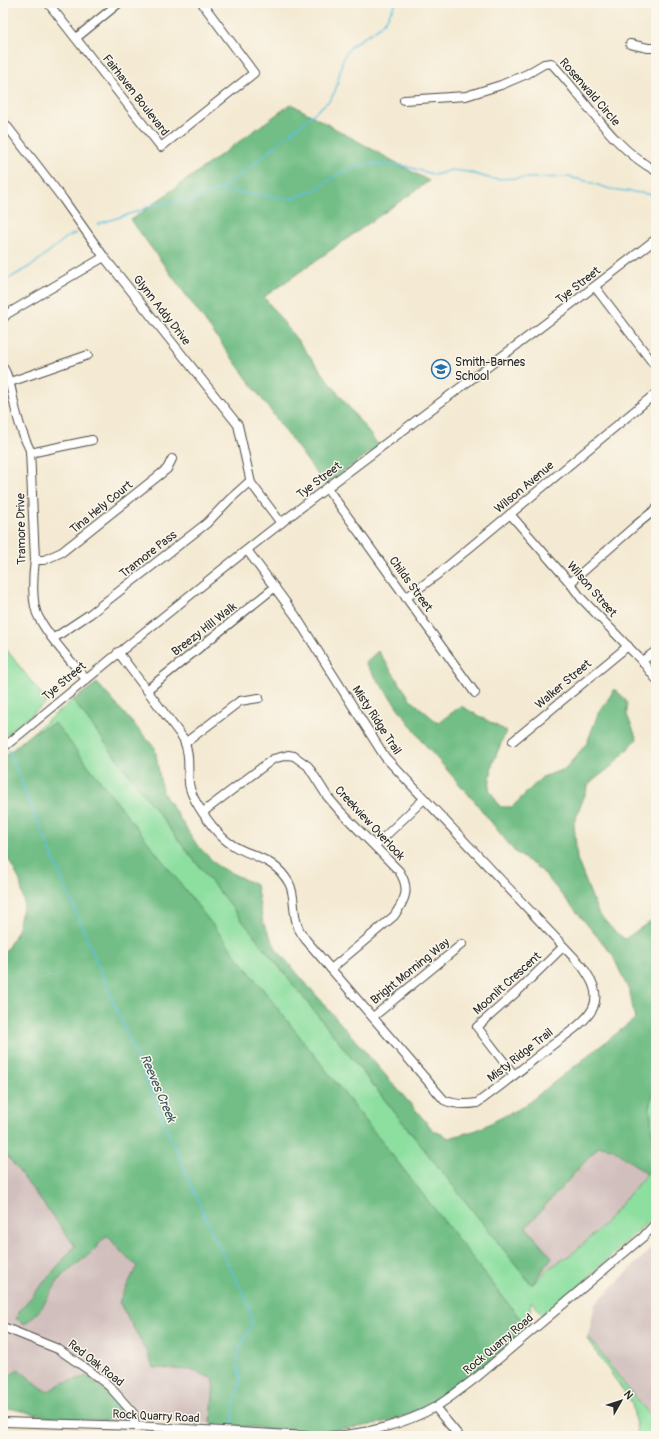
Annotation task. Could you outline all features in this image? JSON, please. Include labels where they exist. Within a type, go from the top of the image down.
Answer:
[{"type":"street","name":"Fairhaven Boulevard","points":[[48,3],[161,147],[254,73],[202,3]]},
{"type":"street","points":[[76,38],[119,3]]},
{"type":"street","points":[[630,44],[648,48],[656,48]]},
{"type":"street","name":"Rosenwald Circle","points":[[404,100],[466,96],[501,85],[527,74],[544,64],[551,63],[595,118],[616,141],[643,164],[656,171]]},
{"type":"street","name":"Glynn Addy Drive","points":[[3,121],[63,199],[104,257],[238,425],[251,483],[281,523]]},
{"type":"street","name":"Tye Street","points":[[3,748],[118,652],[281,523],[656,239]]},
{"type":"street","points":[[3,319],[7,314],[104,257]]},
{"type":"street","points":[[595,286],[656,367]]},
{"type":"street","points":[[10,382],[88,355]]},
{"type":"street","name":"Tramore Drive","points":[[3,367],[10,382],[16,414],[30,453],[35,560],[35,605],[38,618],[86,679]]},
{"type":"street","name":"Wilson Avenue","points":[[406,598],[438,574],[656,393]]},
{"type":"street","points":[[30,453],[92,440]]},
{"type":"street","name":"Tina Hely Court","points":[[35,560],[44,560],[62,552],[167,469],[172,459]]},
{"type":"street","name":"Tramore Pass","points":[[54,638],[90,614],[207,523],[228,500],[249,482],[251,483]]},
{"type":"street","name":"Childs Street","points":[[327,488],[476,693]]},
{"type":"street","points":[[570,583],[656,509]]},
{"type":"street","name":"Wilson Street","points":[[510,514],[590,608],[642,661],[656,679]]},
{"type":"street","name":"Misty Ridge Trail","points":[[118,652],[148,689],[185,743],[188,751],[188,782],[191,793],[203,812],[222,837],[244,850],[265,858],[276,867],[289,883],[293,896],[298,928],[306,940],[437,1093],[451,1103],[463,1105],[477,1103],[514,1075],[586,1018],[593,1008],[595,989],[592,979],[582,966],[563,948],[385,757],[276,587],[247,550]]},
{"type":"street","name":"Breezy Hill Walk","points":[[148,689],[276,587]]},
{"type":"street","name":"Walker Street","points":[[513,741],[628,646]]},
{"type":"street","points":[[642,661],[656,651]]},
{"type":"street","points":[[185,743],[240,701],[259,698]]},
{"type":"street","name":"Creekview Overlook","points":[[203,812],[273,759],[288,755],[303,761],[308,766],[327,796],[339,810],[376,846],[405,880],[406,896],[402,905],[394,916],[331,969]]},
{"type":"street","points":[[376,846],[424,799]]},
{"type":"street","name":"Bright Morning Way","points":[[373,1017],[462,944]]},
{"type":"street","name":"Moonlit Crescent","points":[[514,1075],[477,1027],[563,948]]},
{"type":"street","name":"Rock Quarry Road","points":[[332,1436],[386,1426],[407,1419],[435,1406],[477,1377],[643,1237],[656,1223]]},
{"type":"street","name":"Red Oak Road","points":[[3,1328],[58,1349],[90,1371],[109,1386],[133,1413],[135,1426]]},
{"type":"street","points":[[435,1406],[460,1436]]},
{"type":"street","name":"Rock Quarry Road","points":[[3,1422],[135,1426],[307,1436]]},
{"type":"shaded area","points":[[599,1146],[611,1148],[647,1174],[601,1228],[573,1253],[548,1269],[532,1285],[526,1227]]},
{"type":"shaded area","points":[[3,1150],[76,1246],[20,1310],[16,1319],[25,1323],[40,1310],[60,1278],[93,1251],[107,1235],[124,1255],[137,1266],[119,1302],[148,1354],[153,1368],[191,1370],[214,1379],[211,1424],[141,1419],[127,1412],[110,1395],[62,1383],[47,1392],[18,1369],[3,1381]]},
{"type":"shaded area","points":[[656,1244],[656,1421],[626,1386],[588,1336],[595,1304]]},
{"type":"green space","points":[[291,104],[429,181],[264,297],[379,446],[325,485],[131,220]]},
{"type":"green space","points":[[3,645],[47,702],[3,737]]},
{"type":"green space","points":[[378,651],[411,700],[438,723],[461,706],[506,731],[492,765],[489,789],[500,807],[512,807],[542,777],[565,769],[587,743],[598,714],[615,689],[627,702],[627,715],[637,739],[613,765],[589,784],[574,823],[577,859],[598,913],[614,931],[625,939],[652,920],[656,914],[656,1086],[650,1103],[654,1165],[647,1174],[612,1148],[599,1146],[526,1227],[552,1257],[532,1285],[183,846],[73,700],[97,683],[155,748],[162,791],[197,845],[219,867],[256,885],[263,922],[277,950],[433,1130],[449,1138],[477,1130],[524,1106],[635,1019],[630,993],[612,954],[541,870],[515,852],[476,803],[426,746],[365,663]]},
{"type":"green space","points":[[73,700],[183,846],[532,1285],[548,1269],[573,1253],[601,1228],[654,1165],[650,1103],[656,1086],[656,1214],[559,1305],[543,1316],[531,1301],[528,1329],[55,724],[32,733]]},
{"type":"green space","points":[[55,723],[528,1329],[488,1364],[446,1396],[415,1412],[366,1426],[340,1429],[289,1430],[211,1424],[214,1379],[191,1370],[153,1368],[148,1354],[119,1302],[137,1266],[124,1255],[107,1235],[93,1251],[60,1278],[40,1310],[25,1324],[16,1319],[20,1310],[75,1246],[3,1150],[3,955],[16,934],[24,904],[20,881],[3,849],[3,758],[32,733]]},
{"type":"green space","points":[[588,1336],[628,1389],[656,1421],[656,1436],[638,1436],[632,1403],[587,1339]]},
{"type":"green space","points":[[18,1369],[47,1392],[62,1383],[88,1376],[127,1412],[126,1421],[56,1419],[13,1409],[3,1409],[3,1381]]},
{"type":"waterway","points":[[219,190],[243,173],[330,100],[334,94],[341,64],[346,53],[357,41],[383,24],[397,3]]},
{"type":"waterway","points":[[98,224],[139,211],[155,204],[189,201],[219,190],[291,199],[315,190],[343,171],[368,164],[402,165],[435,175],[451,170],[468,172],[492,179],[569,177],[610,189],[656,195]]},
{"type":"waterway","points":[[3,282],[34,264],[67,237],[76,233]]},
{"type":"waterway","name":"Reeves Creek","points":[[3,737],[4,741]]},
{"type":"waterway","name":"Reeves Creek","points":[[8,750],[170,1137],[213,1234],[246,1299],[252,1318],[251,1326],[240,1349],[237,1364],[240,1377],[239,1389],[235,1396],[232,1428]]},
{"type":"place","name":"Smith-Barnes School","points":[[441,369]]}]
